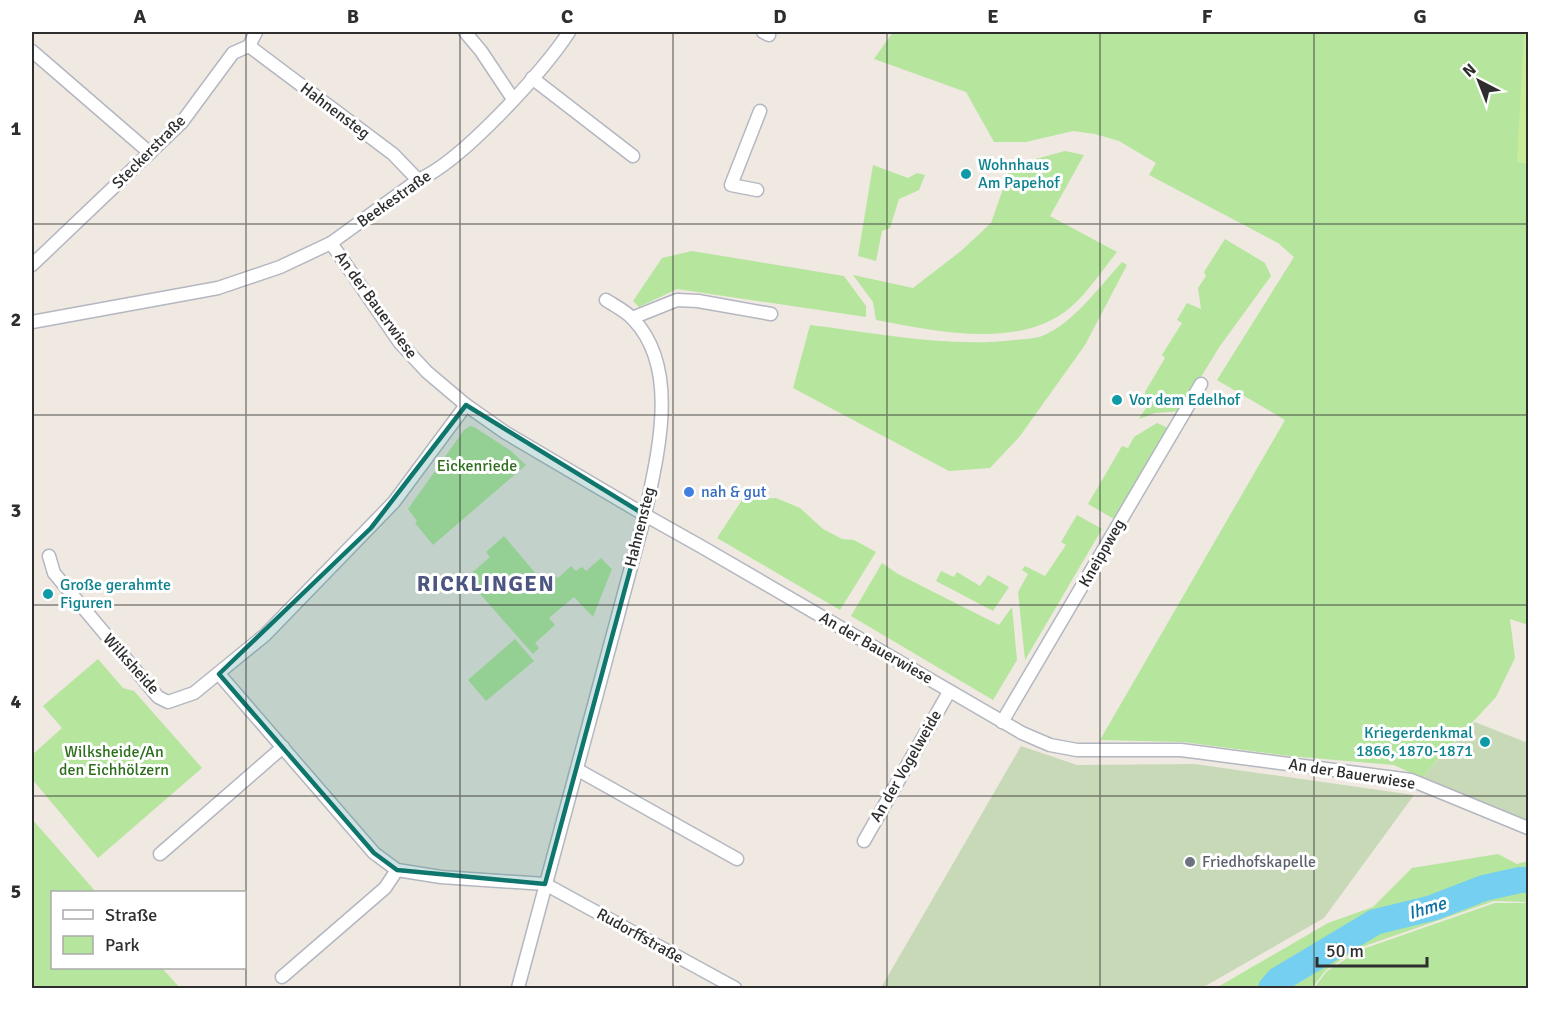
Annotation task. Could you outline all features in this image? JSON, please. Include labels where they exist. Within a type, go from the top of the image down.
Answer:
[{"type":"street","name":"Steckerstraße","points":[[32,265],[182,122],[232,53],[249,46],[256,32]]},
{"type":"street","points":[[465,32],[481,51],[513,99]]},
{"type":"street","name":"Beekestraße","points":[[32,322],[219,288],[280,267],[331,243],[418,180],[429,175],[476,137],[532,78],[569,32]]},
{"type":"street","name":"Hahnensteg","points":[[249,46],[393,154],[418,180]]},
{"type":"street","points":[[32,51],[150,153]]},
{"type":"street","points":[[532,78],[633,156]]},
{"type":"street","points":[[757,190],[731,184],[759,111]]},
{"type":"street","name":"An der Bauerwiese","points":[[331,243],[400,343],[427,372],[466,405],[506,433],[1022,733],[1050,745],[1077,750],[1181,750],[1411,780],[1528,828]]},
{"type":"street","name":"Hahnensteg","points":[[518,988],[645,515],[658,451],[662,383],[652,349],[632,318],[606,300]]},
{"type":"street","points":[[632,318],[677,300],[698,301],[771,314]]},
{"type":"street","name":"Kneippweg","points":[[1002,722],[1201,384]]},
{"type":"street","points":[[466,405],[394,502],[265,635],[219,674],[374,853],[397,870],[441,877],[545,884]]},
{"type":"street","name":"Wilksheide","points":[[49,556],[54,573],[158,697],[168,702],[182,698],[194,693],[219,674]]},
{"type":"street","name":"An der Vogelweide","points":[[864,841],[949,692]]},
{"type":"street","points":[[160,854],[283,747]]},
{"type":"street","points":[[578,770],[737,859]]},
{"type":"street","points":[[282,977],[385,888],[397,870]]},
{"type":"street","name":"Rudorffstraße","points":[[545,884],[735,988]]},
{"type":"highlighted area","points":[[466,405],[645,515],[545,884],[397,870],[374,853],[219,674],[371,528]]},
{"type":"green space","points":[[893,32],[1528,32],[1528,625],[1510,619],[1515,658],[1496,697],[1430,768],[1423,779],[1394,765],[1289,756],[1183,742],[1100,740],[1285,420],[1217,380],[1294,257],[1278,243],[1149,175],[1156,163],[1119,141],[1073,131],[1026,142],[994,142],[966,92],[874,59]]},
{"type":"green space","points":[[1524,32],[1528,32],[1528,164],[1517,162]]},
{"type":"green space","points":[[1065,151],[1084,155],[1050,216],[1117,252],[1072,306],[1051,320],[1028,329],[1004,333],[951,332],[876,320],[873,302],[853,275],[913,288],[961,251],[991,223],[1010,169],[1009,163],[1032,160]]},
{"type":"green space","points":[[873,165],[908,178],[917,173],[925,175],[919,190],[899,199],[890,228],[882,231],[876,261],[858,256]]},
{"type":"green space","points":[[1225,239],[1265,263],[1271,276],[1220,346],[1180,411],[1155,413],[1139,419],[1146,408],[1141,404],[1145,392],[1165,358],[1162,355],[1182,323],[1177,320],[1187,303],[1201,309],[1198,288],[1206,276],[1204,272]]},
{"type":"green space","points":[[692,251],[844,276],[866,306],[866,317],[677,289],[639,307],[633,301],[662,258]]},
{"type":"green space","points":[[1122,262],[1127,265],[1085,345],[1020,436],[990,468],[949,471],[793,388],[810,325],[938,341],[990,342],[1036,338],[1053,331],[1075,314]]},
{"type":"green space","points":[[1157,423],[1168,428],[1114,519],[1088,504],[1122,446],[1128,448],[1134,437]]},
{"type":"green space","name":"Eickenriede","points":[[470,426],[511,451],[526,465],[433,545],[415,523],[417,521],[408,509],[464,430]]},
{"type":"green space","points":[[776,498],[800,508],[823,529],[842,539],[854,540],[876,552],[840,610],[717,538],[742,500]]},
{"type":"green space","points":[[1077,515],[1102,529],[1025,660],[1018,592],[1028,574],[1022,570],[1025,566],[1045,576],[1066,545],[1061,542]]},
{"type":"green space","points":[[504,536],[543,582],[553,574],[558,578],[571,566],[576,571],[582,567],[586,571],[601,558],[612,569],[593,617],[574,597],[549,618],[555,625],[535,643],[539,648],[533,654],[466,578],[490,557],[486,552]]},
{"type":"green space","points":[[882,563],[898,574],[999,625],[1012,607],[1017,660],[993,700],[851,616]]},
{"type":"green space","points":[[941,571],[954,577],[957,572],[980,586],[988,575],[1009,587],[993,611],[936,581]]},
{"type":"green space","points":[[515,639],[534,661],[486,701],[468,680]]},
{"type":"green space","name":"Wilksheide/An den Eichhölzern","points":[[98,659],[123,688],[134,691],[202,768],[98,858],[32,779],[32,755],[62,728],[43,706]]},
{"type":"green space","points":[[1475,722],[1528,743],[1528,817],[1526,821],[1423,779],[1430,768]]},
{"type":"green space","points":[[1021,746],[1077,765],[1195,764],[1414,795],[1324,918],[1202,988],[881,988]]},
{"type":"green space","points":[[32,819],[95,891],[51,891],[51,969],[163,969],[180,988],[32,988]]},
{"type":"green space","points":[[1498,854],[1517,864],[1528,861],[1528,877],[1483,885],[1433,904],[1372,919],[1276,977],[1267,988],[1216,988],[1328,923],[1373,907],[1412,868]]},
{"type":"green space","points":[[1521,882],[1528,883],[1528,902],[1494,901],[1359,948],[1326,970],[1312,988],[1275,988],[1281,981],[1377,924],[1434,911],[1485,890]]},
{"type":"green space","points":[[1495,903],[1528,903],[1528,988],[1314,988],[1327,971],[1360,950]]},
{"type":"waterway","name":"Ihme","points":[[1271,988],[1278,980],[1375,922],[1432,908],[1484,888],[1528,880]]},
{"type":"place","name":"Wohnhaus Am Papehof","points":[[966,174]]},
{"type":"place","name":"Vor dem Edelhof","points":[[1117,400]]},
{"type":"place","name":"nah & gut","points":[[689,492]]},
{"type":"place","name":"Große gerahmte Figuren","points":[[48,594]]},
{"type":"place","name":"Kriegerdenkmal 1866, 1870-1871","points":[[1485,742]]},
{"type":"place","name":"Friedhofskapelle","points":[[1190,862]]},
{"type":"district","name":"RICKLINGEN","points":[[486,583]]}]
